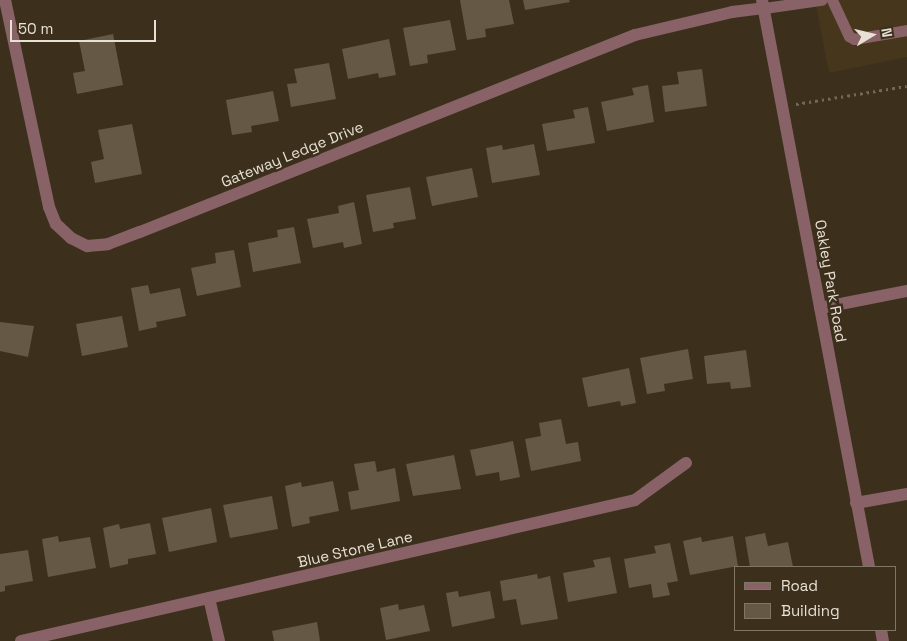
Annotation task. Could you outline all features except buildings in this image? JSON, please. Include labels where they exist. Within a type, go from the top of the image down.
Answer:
[{"type":"street","name":"Gateway Ledge Drive","points":[[5,0],[49,207],[56,224],[71,238],[87,246],[108,244],[140,232],[635,35],[763,4]]},
{"type":"street","name":"Oakley Park Road","points":[[763,4],[868,566]]},
{"type":"street","points":[[820,308],[907,290]]},
{"type":"street","name":"Blue Stone Lane","points":[[20,641],[635,500],[686,463]]},
{"type":"street","points":[[856,503],[907,494]]},
{"type":"street","points":[[209,598],[219,641]]},
{"type":"lane","points":[[763,4],[821,0]]},
{"type":"lane","points":[[832,0],[846,30],[854,39],[907,30]]},
{"type":"path","points":[[783,107],[907,86]]},
{"type":"shaded area","points":[[815,0],[907,0],[907,57],[829,73]]}]
